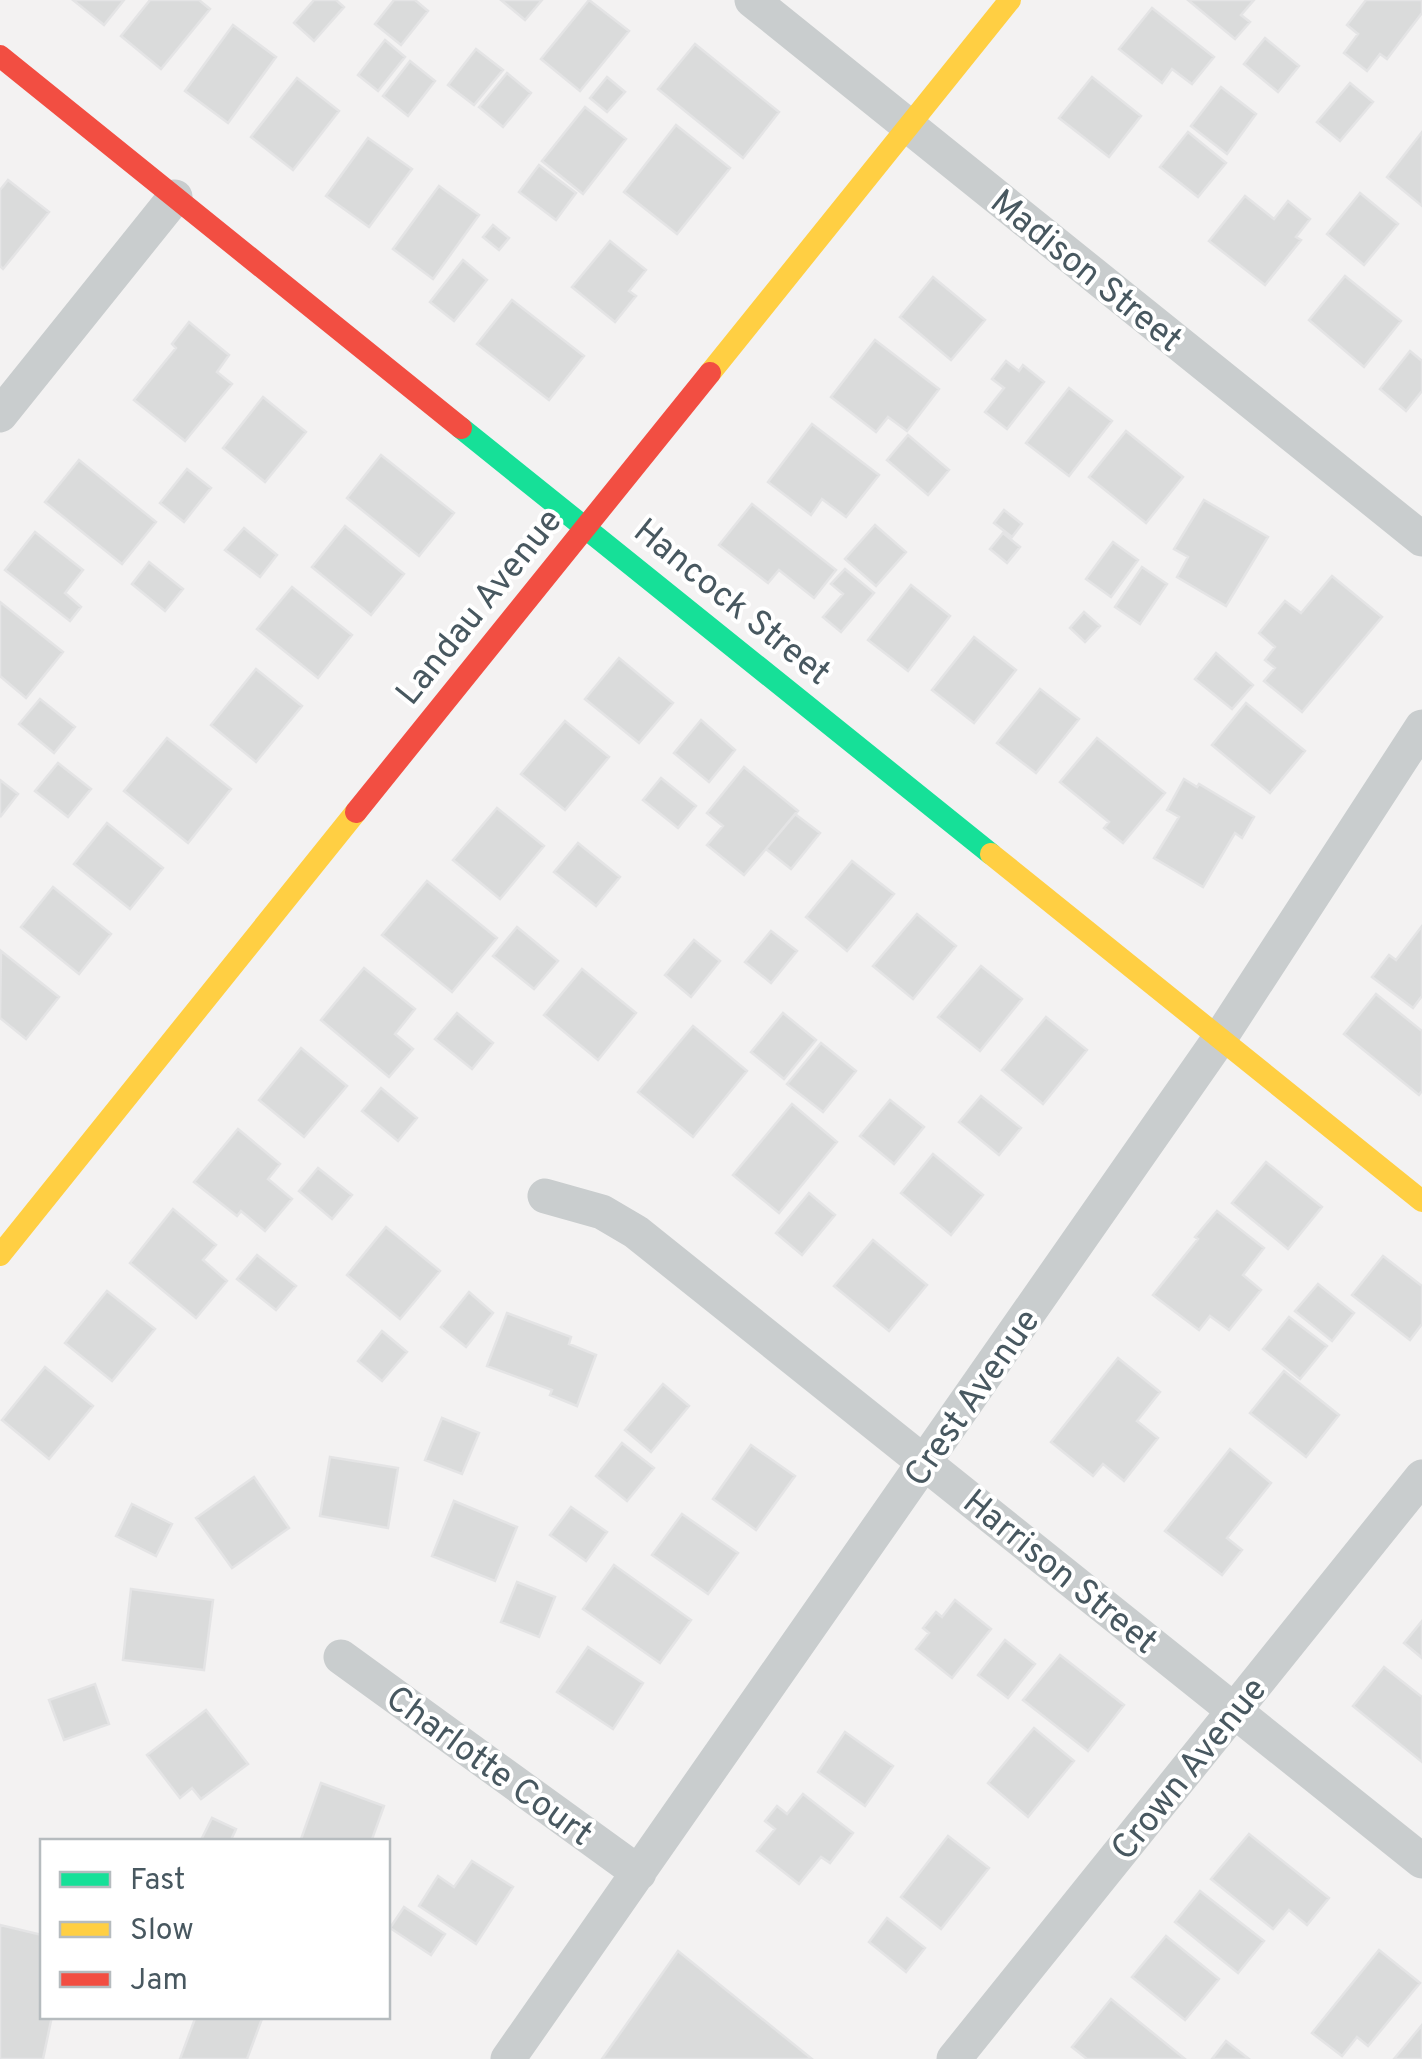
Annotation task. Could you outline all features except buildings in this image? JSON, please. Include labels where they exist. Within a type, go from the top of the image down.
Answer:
[{"type":"street","name":"Madison Street","points":[[752,0],[1422,539]]},
{"type":"street","name":"Landau Avenue","points":[[0,1255],[1010,0]]},
{"type":"street","name":"Hancock Street","points":[[0,56],[1422,1201]]},
{"type":"street","points":[[0,416],[175,197]]},
{"type":"street","name":"Crest Avenue","points":[[508,2059],[1220,1038],[1422,727]]},
{"type":"street","name":"Harrison Street","points":[[546,1196],[602,1212],[636,1232],[1422,1861]]},
{"type":"street","name":"Crown Avenue","points":[[954,2059],[1422,1477]]},
{"type":"street","name":"Charlotte Court","points":[[341,1658],[639,1873]]},
{"type":"traffic: fast","points":[[461,428],[991,854]]},
{"type":"traffic: slow","points":[[710,373],[1010,0]]},
{"type":"traffic: slow","points":[[0,1255],[356,812]]},
{"type":"traffic: slow","points":[[991,854],[1422,1201]]},
{"type":"traffic: jam","points":[[0,56],[461,428]]},
{"type":"traffic: jam","points":[[356,812],[710,373]]}]
